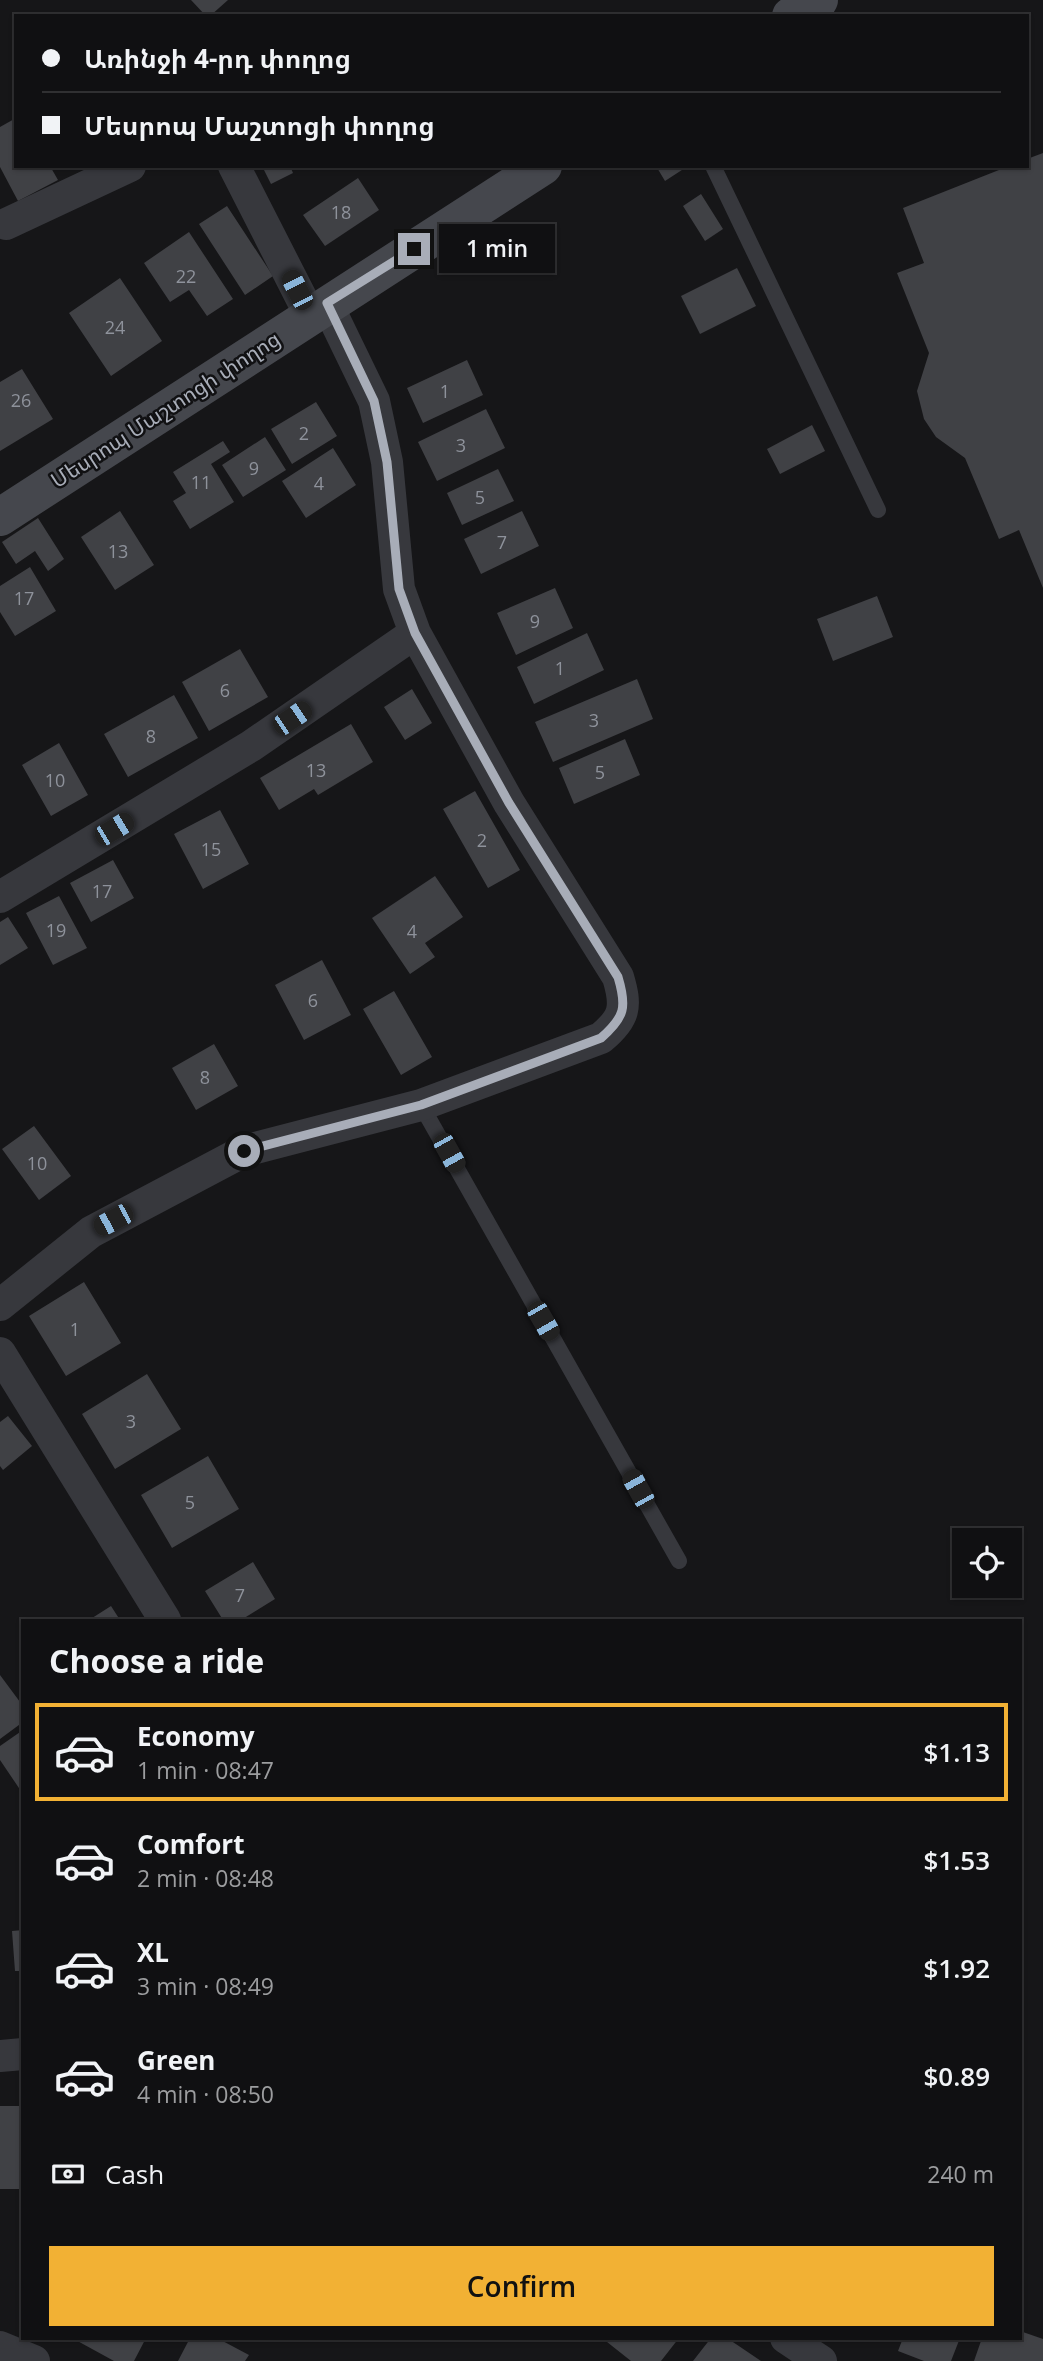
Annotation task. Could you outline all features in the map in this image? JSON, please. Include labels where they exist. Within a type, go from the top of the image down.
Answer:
[{"type":"street","points":[[794,14],[819,0]]},
{"type":"street","points":[[6,224],[127,168]]},
{"type":"street","points":[[0,1305],[91,1232],[244,1151],[421,1105],[601,1038],[618,1024],[625,1000],[618,977],[509,803],[415,633],[399,589],[387,462],[374,401],[235,168]]},
{"type":"street","name":"Մեսրոպ Մաշտոցի փողոց","points":[[0,517],[540,168]]},
{"type":"street","points":[[0,897],[251,746],[415,633]]},
{"type":"street","points":[[0,1353],[164,1619]]},
{"type":"street","points":[[0,2056],[21,2054]]},
{"type":"street","points":[[789,2340],[821,2361]]},
{"type":"street","points":[[0,2347],[34,2361]]},
{"type":"lane","points":[[714,168],[878,510]]},
{"type":"lane","points":[[421,1105],[679,1561]]},
{"type":"building","points":[[191,0],[228,0],[212,14],[204,14]]},
{"type":"building","points":[[14,119],[14,168],[51,168],[58,180],[18,201],[0,167],[0,127]]},
{"type":"building","points":[[1043,153],[1043,588],[1019,530],[999,539],[965,458],[936,437],[924,419],[917,391],[929,353],[897,273],[924,263],[903,208],[1004,168],[1029,168],[1029,158]]},
{"type":"building","points":[[263,168],[291,168],[293,173],[271,184]]},
{"type":"building","points":[[657,168],[685,168],[665,181]]},
{"type":"building","points":[[358,178],[379,210],[325,246],[303,215]]},
{"type":"building","points":[[701,194],[723,229],[705,241],[683,206]]},
{"type":"building","points":[[227,206],[273,276],[245,295],[199,224]]},
{"type":"building","points":[[189,232],[233,299],[207,316],[189,290],[170,302],[144,263]]},
{"type":"building","points":[[737,268],[756,306],[700,334],[681,296]]},
{"type":"building","points":[[120,278],[162,341],[111,376],[69,313]]},
{"type":"building","points":[[467,360],[483,395],[423,423],[407,388]]},
{"type":"building","points":[[22,369],[53,419],[0,451],[0,382]]},
{"type":"building","points":[[316,402],[337,436],[292,464],[271,429]]},
{"type":"building","points":[[486,409],[505,448],[437,481],[418,442]]},
{"type":"building","points":[[812,425],[825,451],[780,474],[767,449]]},
{"type":"building","points":[[265,437],[286,470],[243,497],[222,465]]},
{"type":"building","points":[[223,441],[230,452],[211,464],[234,502],[190,529],[173,501],[186,493],[173,472]]},
{"type":"building","points":[[333,448],[356,485],[306,518],[282,481]]},
{"type":"building","points":[[498,469],[514,501],[462,525],[447,493]]},
{"type":"building","points":[[120,511],[154,565],[115,590],[81,537]]},
{"type":"building","points":[[522,511],[539,546],[481,574],[464,539]]},
{"type":"building","points":[[38,518],[64,559],[48,571],[35,551],[16,564],[2,542]]},
{"type":"building","points":[[30,567],[56,611],[15,636],[0,612],[0,586]]},
{"type":"building","points":[[555,588],[573,628],[516,655],[497,613]]},
{"type":"building","points":[[877,596],[893,637],[833,661],[817,619]]},
{"type":"building","points":[[587,633],[604,670],[534,704],[517,667]]},
{"type":"building","points":[[240,649],[268,697],[209,731],[182,682]]},
{"type":"building","points":[[637,679],[653,719],[553,762],[535,722]]},
{"type":"building","points":[[412,689],[432,723],[405,740],[384,707]]},
{"type":"building","points":[[174,695],[198,738],[128,777],[104,734]]},
{"type":"building","points":[[351,724],[373,762],[318,795],[314,789],[279,810],[260,778]]},
{"type":"building","points":[[625,739],[640,775],[574,804],[559,768]]},
{"type":"building","points":[[59,743],[88,795],[51,816],[22,765]]},
{"type":"building","points":[[475,791],[520,870],[488,888],[443,809]]},
{"type":"building","points":[[220,810],[249,864],[203,889],[174,834]]},
{"type":"building","points":[[113,860],[134,898],[91,922],[70,883]]},
{"type":"building","points":[[435,876],[463,917],[425,943],[435,957],[410,974],[372,918]]},
{"type":"building","points":[[59,896],[87,948],[53,965],[26,913]]},
{"type":"building","points":[[8,917],[28,948],[0,965],[0,922]]},
{"type":"building","points":[[322,960],[351,1015],[304,1040],[275,985]]},
{"type":"building","points":[[394,991],[432,1057],[401,1075],[363,1009]]},
{"type":"building","points":[[214,1044],[238,1086],[196,1110],[172,1068]]},
{"type":"building","points":[[34,1126],[71,1176],[39,1200],[2,1149]]},
{"type":"building","points":[[84,1282],[121,1343],[66,1376],[29,1316]]},
{"type":"building","points":[[147,1374],[181,1429],[115,1469],[82,1414]]},
{"type":"building","points":[[8,1416],[32,1446],[3,1470],[0,1466],[0,1422]]},
{"type":"building","points":[[208,1456],[239,1509],[172,1548],[141,1495]]},
{"type":"building","points":[[253,1562],[275,1599],[243,1619],[222,1619],[205,1591]]},
{"type":"building","points":[[111,1606],[119,1619],[91,1619]]},
{"type":"building","points":[[0,1675],[21,1703],[21,1723],[0,1739]]},
{"type":"building","points":[[21,1731],[21,1791],[0,1760],[0,1746]]},
{"type":"building","points":[[21,1930],[21,1971],[15,1971],[12,1931]]},
{"type":"building","points":[[0,2106],[21,2106],[21,2189],[0,2189]]},
{"type":"building","points":[[1022,2332],[1043,2339],[1043,2361],[974,2361],[981,2340],[1022,2340]]},
{"type":"building","points":[[76,2340],[145,2340],[134,2361],[114,2361]]},
{"type":"building","points":[[189,2340],[221,2340],[249,2355],[245,2361],[178,2361]]},
{"type":"building","points":[[605,2340],[677,2340],[661,2361],[631,2361]]},
{"type":"building","points":[[709,2340],[730,2340],[761,2361],[693,2361]]},
{"type":"building","points":[[902,2340],[959,2340],[951,2361],[924,2361],[898,2351]]},
{"type":"route","points":[[244,1151],[421,1105],[601,1038],[618,1024],[625,1000],[618,977],[509,803],[415,633],[399,589],[387,462],[374,401],[327,303],[414,249]]}]
